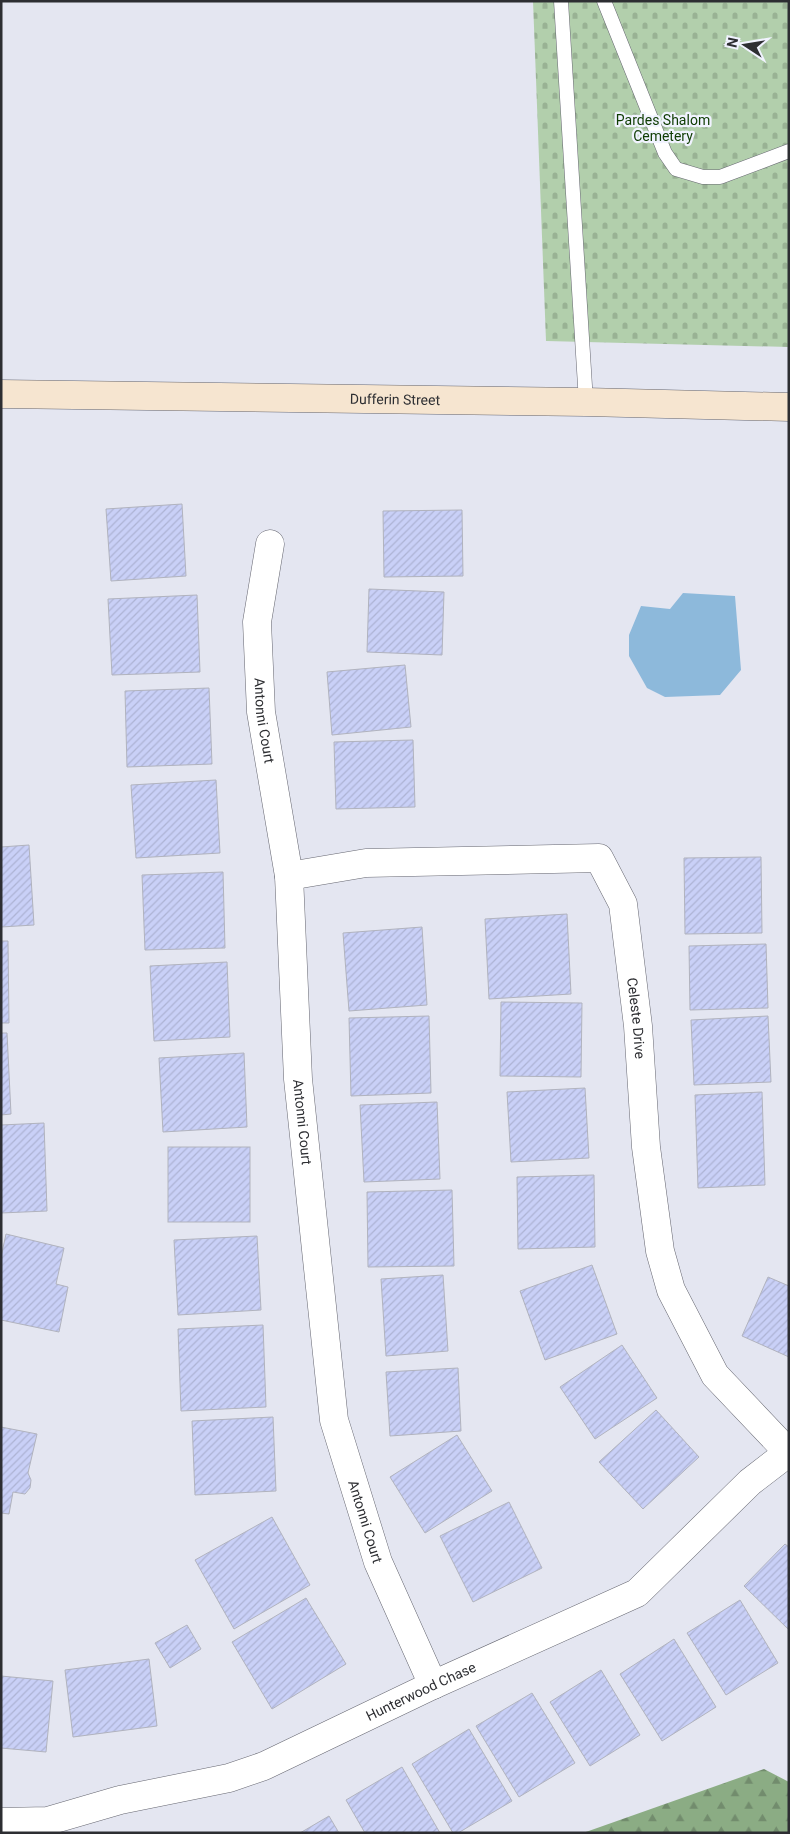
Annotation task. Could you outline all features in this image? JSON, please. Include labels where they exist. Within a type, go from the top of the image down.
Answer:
[{"type":"main road","name":"Dufferin Street","points":[[1,394],[586,402],[789,407]]},
{"type":"street","name":"Antonni Court","points":[[270,544],[257,622],[261,712],[289,876],[298,1079],[334,1420],[378,1562],[433,1685]]},
{"type":"street","name":"Celeste Drive","points":[[289,876],[366,863],[599,858],[623,904],[638,1026],[648,1156],[660,1251],[671,1290],[715,1375],[789,1453]]},
{"type":"street","name":"Hunterwood Chase","points":[[1,1822],[48,1821],[120,1800],[228,1778],[264,1766],[433,1685],[637,1593],[750,1482],[789,1453]]},
{"type":"lane","points":[[561,1],[586,402]]},
{"type":"lane","points":[[604,1],[665,153],[676,169],[703,177],[720,177],[789,150]]},
{"type":"green space","name":"Pardes Shalom Cemetery","points":[[533,1],[789,1],[789,347],[546,341]]},
{"type":"green space","points":[[764,1769],[789,1782],[789,1833],[583,1833]]},
{"type":"water","points":[[683,593],[735,596],[741,670],[720,695],[665,697],[647,688],[629,656],[629,635],[641,606],[670,609]]},
{"type":"building","points":[[182,504],[186,576],[111,581],[106,509]]},
{"type":"building","points":[[462,510],[463,576],[384,577],[383,511]]},
{"type":"building","points":[[369,589],[444,592],[442,655],[367,652]]},
{"type":"building","points":[[197,595],[200,672],[112,675],[108,599]]},
{"type":"building","points":[[405,665],[411,727],[332,735],[327,672]]},
{"type":"building","points":[[209,688],[212,764],[127,767],[125,691]]},
{"type":"building","points":[[413,740],[415,807],[336,809],[334,742]]},
{"type":"building","points":[[216,780],[220,853],[136,858],[131,785]]},
{"type":"building","points":[[29,845],[34,925],[1,927],[1,847]]},
{"type":"building","points":[[761,857],[762,933],[685,934],[684,858]]},
{"type":"building","points":[[223,872],[225,948],[145,950],[142,875]]},
{"type":"building","points":[[567,914],[571,994],[489,999],[485,919]]},
{"type":"building","points":[[422,927],[427,1005],[349,1011],[343,933]]},
{"type":"building","points":[[1,941],[8,941],[9,1023],[1,1023]]},
{"type":"building","points":[[766,944],[768,1008],[690,1010],[689,946]]},
{"type":"building","points":[[227,962],[230,1037],[154,1041],[150,966]]},
{"type":"building","points":[[501,1002],[582,1003],[581,1077],[500,1076]]},
{"type":"building","points":[[429,1016],[431,1093],[351,1096],[349,1018]]},
{"type":"building","points":[[768,1016],[771,1082],[694,1085],[691,1020]]},
{"type":"building","points":[[1,1033],[7,1033],[11,1114],[1,1115]]},
{"type":"building","points":[[244,1053],[247,1127],[163,1132],[159,1058]]},
{"type":"building","points":[[585,1088],[589,1158],[511,1162],[507,1092]]},
{"type":"building","points":[[762,1092],[765,1185],[698,1188],[695,1095]]},
{"type":"building","points":[[437,1102],[440,1179],[364,1182],[360,1105]]},
{"type":"building","points":[[44,1123],[47,1211],[1,1213],[1,1125]]},
{"type":"building","points":[[168,1147],[250,1147],[250,1222],[168,1222]]},
{"type":"building","points":[[594,1175],[595,1247],[518,1249],[517,1177]]},
{"type":"building","points":[[452,1190],[454,1266],[368,1267],[367,1192]]},
{"type":"building","points":[[6,1234],[64,1248],[56,1284],[68,1287],[59,1332],[1,1320],[1,1257]]},
{"type":"building","points":[[257,1236],[261,1310],[178,1315],[174,1240]]},
{"type":"building","points":[[592,1265],[617,1334],[545,1360],[520,1291]]},
{"type":"building","points":[[443,1275],[448,1351],[386,1356],[381,1279]]},
{"type":"building","points":[[768,1277],[789,1286],[789,1357],[742,1336]]},
{"type":"building","points":[[263,1325],[266,1407],[181,1411],[178,1329]]},
{"type":"building","points":[[622,1345],[657,1398],[595,1439],[560,1387]]},
{"type":"building","points":[[458,1368],[461,1431],[390,1436],[386,1372]]},
{"type":"building","points":[[656,1410],[699,1457],[643,1509],[599,1462]]},
{"type":"building","points":[[273,1417],[276,1491],[195,1495],[192,1421]]},
{"type":"building","points":[[1,1427],[37,1434],[28,1473],[31,1480],[30,1488],[25,1494],[13,1492],[9,1514],[1,1513]]},
{"type":"building","points":[[457,1435],[492,1491],[425,1533],[390,1477]]},
{"type":"building","points":[[509,1502],[542,1568],[473,1602],[440,1536]]},
{"type":"building","points":[[272,1517],[310,1585],[234,1629],[195,1560]]},
{"type":"building","points":[[785,1544],[789,1547],[789,1630],[744,1586]]},
{"type":"building","points":[[306,1598],[346,1664],[272,1709],[232,1642]]},
{"type":"building","points":[[740,1600],[778,1663],[726,1695],[687,1633]]},
{"type":"building","points":[[187,1625],[201,1649],[170,1668],[155,1643]]},
{"type":"building","points":[[674,1639],[716,1707],[662,1741],[620,1674]]},
{"type":"building","points":[[149,1659],[157,1726],[73,1737],[65,1670]]},
{"type":"building","points":[[601,1670],[640,1735],[590,1766],[550,1702]]},
{"type":"building","points":[[1,1676],[53,1681],[46,1752],[1,1748]]},
{"type":"building","points":[[532,1693],[575,1763],[519,1797],[476,1726]]},
{"type":"building","points":[[469,1729],[512,1801],[458,1833],[453,1833],[412,1764]]},
{"type":"building","points":[[402,1767],[440,1833],[365,1833],[346,1800]]},
{"type":"building","points":[[329,1816],[339,1833],[300,1833]]}]
